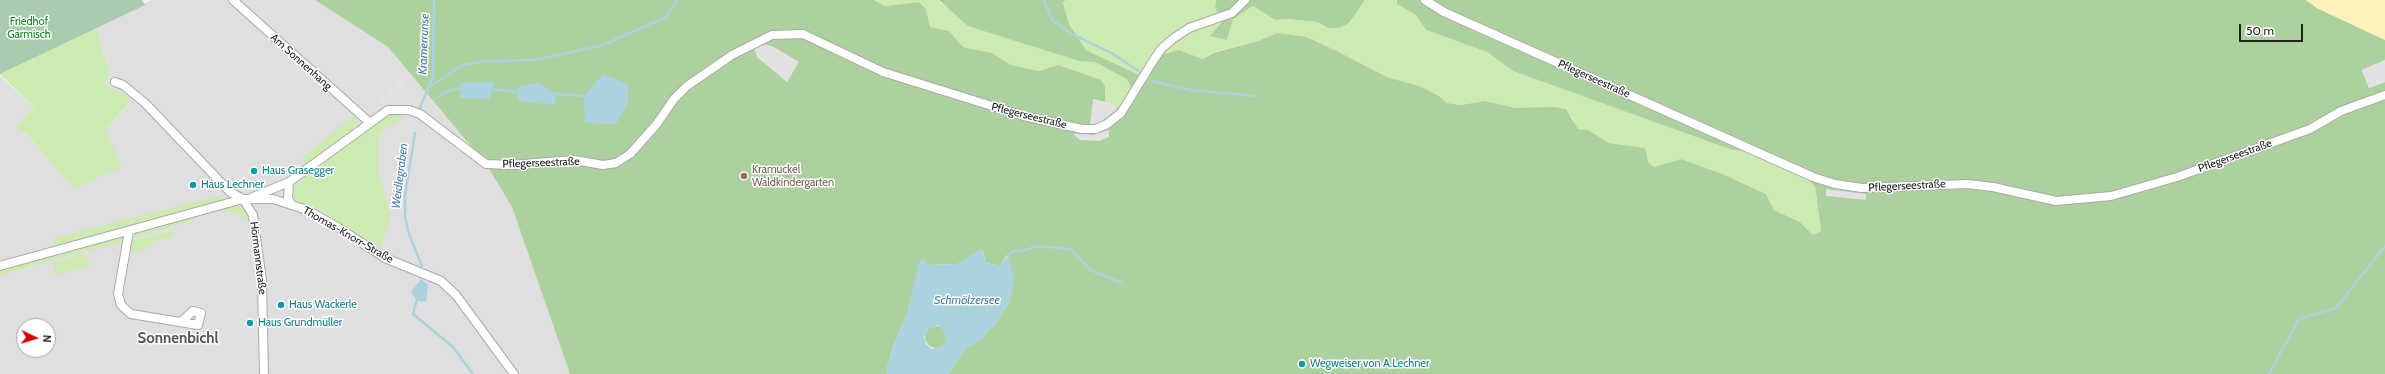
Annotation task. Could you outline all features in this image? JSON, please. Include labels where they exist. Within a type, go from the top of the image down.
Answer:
[{"type":"street","name":"Am Sonnenhang","points":[[233,0],[369,122]]},
{"type":"street","name":"Pflegerseestraße","points":[[253,198],[289,182],[369,122],[388,110],[416,112],[486,164],[512,165],[574,160],[603,165],[616,163],[630,154],[656,125],[674,99],[687,86],[732,55],[772,34],[803,34],[884,72],[1024,116],[1089,130],[1107,124],[1121,113],[1162,48],[1174,38],[1189,28],[1232,13],[1245,0]]},
{"type":"street","name":"Pflegerseestraße","points":[[1425,0],[1444,12],[1684,117],[1813,177],[1835,184],[1862,188],[1966,184],[1993,187],[2056,201],[2111,196],[2177,177],[2310,129],[2341,111],[2385,95]]},
{"type":"street","name":"Hörmannstraße","points":[[115,82],[123,86],[144,102],[230,192],[243,199],[252,215],[260,266],[265,331],[264,374]]},
{"type":"street","points":[[289,182],[288,198],[292,204]]},
{"type":"street","name":"Thomas-Knorr-Straße","points":[[0,266],[243,199],[253,198],[292,204],[339,228],[385,258],[441,281],[456,295],[514,374]]},
{"type":"street","points":[[129,231],[118,294],[121,305],[131,314],[182,321],[198,325],[201,313],[193,311],[182,321]]},
{"type":"shaded area","points":[[152,0],[315,0],[388,47],[486,164],[512,207],[570,374],[0,374],[0,76],[34,107],[15,127],[28,135],[73,189],[105,129],[132,101],[104,83],[110,74],[96,28]]},
{"type":"shaded area","points":[[758,42],[774,47],[799,62],[787,82],[757,57],[753,44]]},
{"type":"shaded area","points":[[2385,60],[2385,82],[2369,88],[2362,70]]},
{"type":"shaded area","points":[[399,79],[405,84],[395,98],[385,106],[380,102]]},
{"type":"shaded area","points":[[1093,99],[1114,105],[1117,109],[1099,123],[1090,125]]},
{"type":"shaded area","points":[[1109,130],[1109,137],[1099,141],[1080,140],[1074,135],[1075,133],[1093,135]]},
{"type":"shaded area","points":[[1826,189],[1866,194],[1866,200],[1826,196]]},
{"type":"green space","name":"Friedhof Garmisch","points":[[0,0],[142,0],[145,5],[0,74]]},
{"type":"green space","points":[[315,0],[874,0],[885,6],[919,2],[926,9],[930,27],[949,31],[963,47],[992,53],[1011,65],[1039,71],[1058,65],[1101,80],[1105,86],[1105,102],[1093,99],[1099,123],[1127,100],[1132,89],[1127,79],[1095,62],[1079,61],[968,26],[939,0],[1066,0],[1063,2],[1069,24],[1086,50],[1137,74],[1141,74],[1152,57],[1179,50],[1203,59],[1213,53],[1258,41],[1277,33],[1306,37],[1387,77],[1419,86],[1439,96],[1447,103],[1461,105],[1485,101],[1516,108],[1554,107],[1566,109],[1578,129],[1588,130],[1609,143],[1645,148],[1648,162],[1654,167],[1681,159],[1720,173],[1766,194],[1774,210],[1800,222],[1813,235],[1821,231],[1815,186],[1804,177],[1744,150],[1732,150],[1513,71],[1487,52],[1426,30],[1416,15],[1397,4],[1397,0],[2306,0],[2317,8],[2385,40],[2385,60],[2362,70],[2369,88],[2385,82],[2385,374],[948,374],[965,349],[981,339],[997,321],[1010,301],[1007,255],[1000,266],[986,263],[982,249],[958,264],[926,265],[912,295],[907,315],[893,347],[887,369],[888,374],[570,374],[512,207],[486,164],[388,47]]},
{"type":"green space","points":[[874,0],[939,0],[940,3],[1027,44],[1079,61],[1095,62],[1127,79],[1132,89],[1127,100],[1117,109],[1114,105],[1105,102],[1105,86],[1058,65],[1039,71],[1011,65],[992,53],[962,47],[949,31],[930,27],[926,9],[919,2],[885,6]]},
{"type":"green space","points":[[1216,0],[1215,8],[1227,40],[1233,19],[1253,6],[1275,20],[1287,19],[1317,22],[1328,28],[1349,23],[1365,0],[1397,0],[1397,4],[1416,15],[1426,30],[1487,52],[1513,71],[1732,150],[1744,149],[1804,177],[1815,186],[1821,231],[1813,235],[1800,222],[1774,210],[1766,194],[1720,173],[1681,159],[1654,167],[1648,163],[1644,148],[1609,143],[1588,130],[1578,129],[1574,126],[1573,117],[1534,108],[1516,108],[1485,101],[1461,105],[1447,103],[1439,96],[1419,86],[1387,77],[1337,51],[1277,33],[1258,41],[1213,52],[1203,59],[1179,50],[1152,57],[1140,74],[1137,74],[1086,50],[1069,24],[1063,1]]},
{"type":"green space","points":[[1216,0],[1365,0],[1349,23],[1339,28],[1328,28],[1317,22],[1287,19],[1275,20],[1253,6],[1233,19],[1227,40],[1210,36],[1222,22],[1215,8]]},
{"type":"green space","points":[[96,28],[110,74],[104,83],[132,100],[105,129],[122,167],[73,189],[28,135],[15,127],[34,107],[0,74]]},
{"type":"green space","points":[[390,114],[406,116],[381,132],[378,143],[377,168],[391,214],[381,248],[322,212],[297,202],[293,193],[297,184],[381,117]]},
{"type":"green space","points":[[355,115],[357,121],[353,129],[307,165],[302,158]]},
{"type":"green space","points":[[223,195],[220,203],[55,247],[53,238]]},
{"type":"green space","points":[[241,206],[245,208],[250,219],[228,212],[220,212],[227,208]]},
{"type":"green space","points":[[196,214],[197,219],[133,239],[135,231]]},
{"type":"green space","points":[[172,231],[173,237],[152,242],[151,246],[131,254],[132,241]]},
{"type":"green space","points":[[125,235],[124,241],[0,275],[0,269]]},
{"type":"green space","points":[[84,254],[92,265],[55,275],[53,263]]},
{"type":"green space","points":[[936,326],[944,329],[947,337],[944,345],[936,348],[928,345],[925,337],[928,329]]},
{"type":"sand","points":[[2306,0],[2385,0],[2385,40],[2317,8]]},
{"type":"water","points":[[603,74],[628,84],[628,103],[616,124],[585,123],[584,96]]},
{"type":"water","points":[[494,82],[490,99],[460,98],[461,83]]},
{"type":"water","points":[[539,83],[556,94],[555,105],[518,101],[518,87]]},
{"type":"water","name":"Schmölzersee","points":[[982,249],[986,263],[1000,266],[1008,255],[1014,278],[1010,301],[997,321],[981,339],[965,349],[948,374],[888,374],[887,369],[893,347],[907,315],[919,262],[924,258],[927,265],[958,264]],"holes":[[[937,325],[944,329],[946,341],[940,347],[932,349],[926,344],[924,337],[927,330]]]},
{"type":"water","points":[[421,279],[428,285],[426,302],[417,301],[411,292]]},
{"type":"waterway","name":"Kramerrunse","points":[[419,110],[433,77],[434,0]]},
{"type":"waterway","points":[[431,86],[463,65],[486,61],[536,60],[603,45],[666,17],[677,0]]},
{"type":"waterway","points":[[1044,0],[1052,20],[1070,33],[1113,54],[1140,72]]},
{"type":"waterway","points":[[1153,81],[1190,90],[1255,96]]},
{"type":"waterway","points":[[438,97],[447,91],[461,88]]},
{"type":"waterway","points":[[493,89],[518,92]]},
{"type":"waterway","points":[[556,94],[584,96]]},
{"type":"waterway","name":"Weidlegraben","points":[[415,133],[405,196],[405,217],[409,234],[422,266]]},
{"type":"waterway","points":[[1008,255],[1014,251],[1026,250],[1036,246],[1071,249],[1090,270],[1122,283]]},
{"type":"waterway","points":[[2269,374],[2299,319],[2336,308],[2385,246]]},
{"type":"waterway","name":"Weidlegraben","points":[[417,299],[413,314],[453,347],[473,374]]},
{"type":"place","name":"Haus Grasegger","points":[[254,171]]},
{"type":"place","name":"Kramuckel Waldkindergarten","points":[[744,176]]},
{"type":"place","name":"Haus Lechner","points":[[193,185]]},
{"type":"place","name":"Haus Wackerle","points":[[281,305]]},
{"type":"place","name":"Haus Grundmüller","points":[[250,323]]},
{"type":"place","name":"Wegweiser von A.Lechner","points":[[1302,364]]},
{"type":"district","name":"Sonnenbichl","points":[[178,339]]}]
